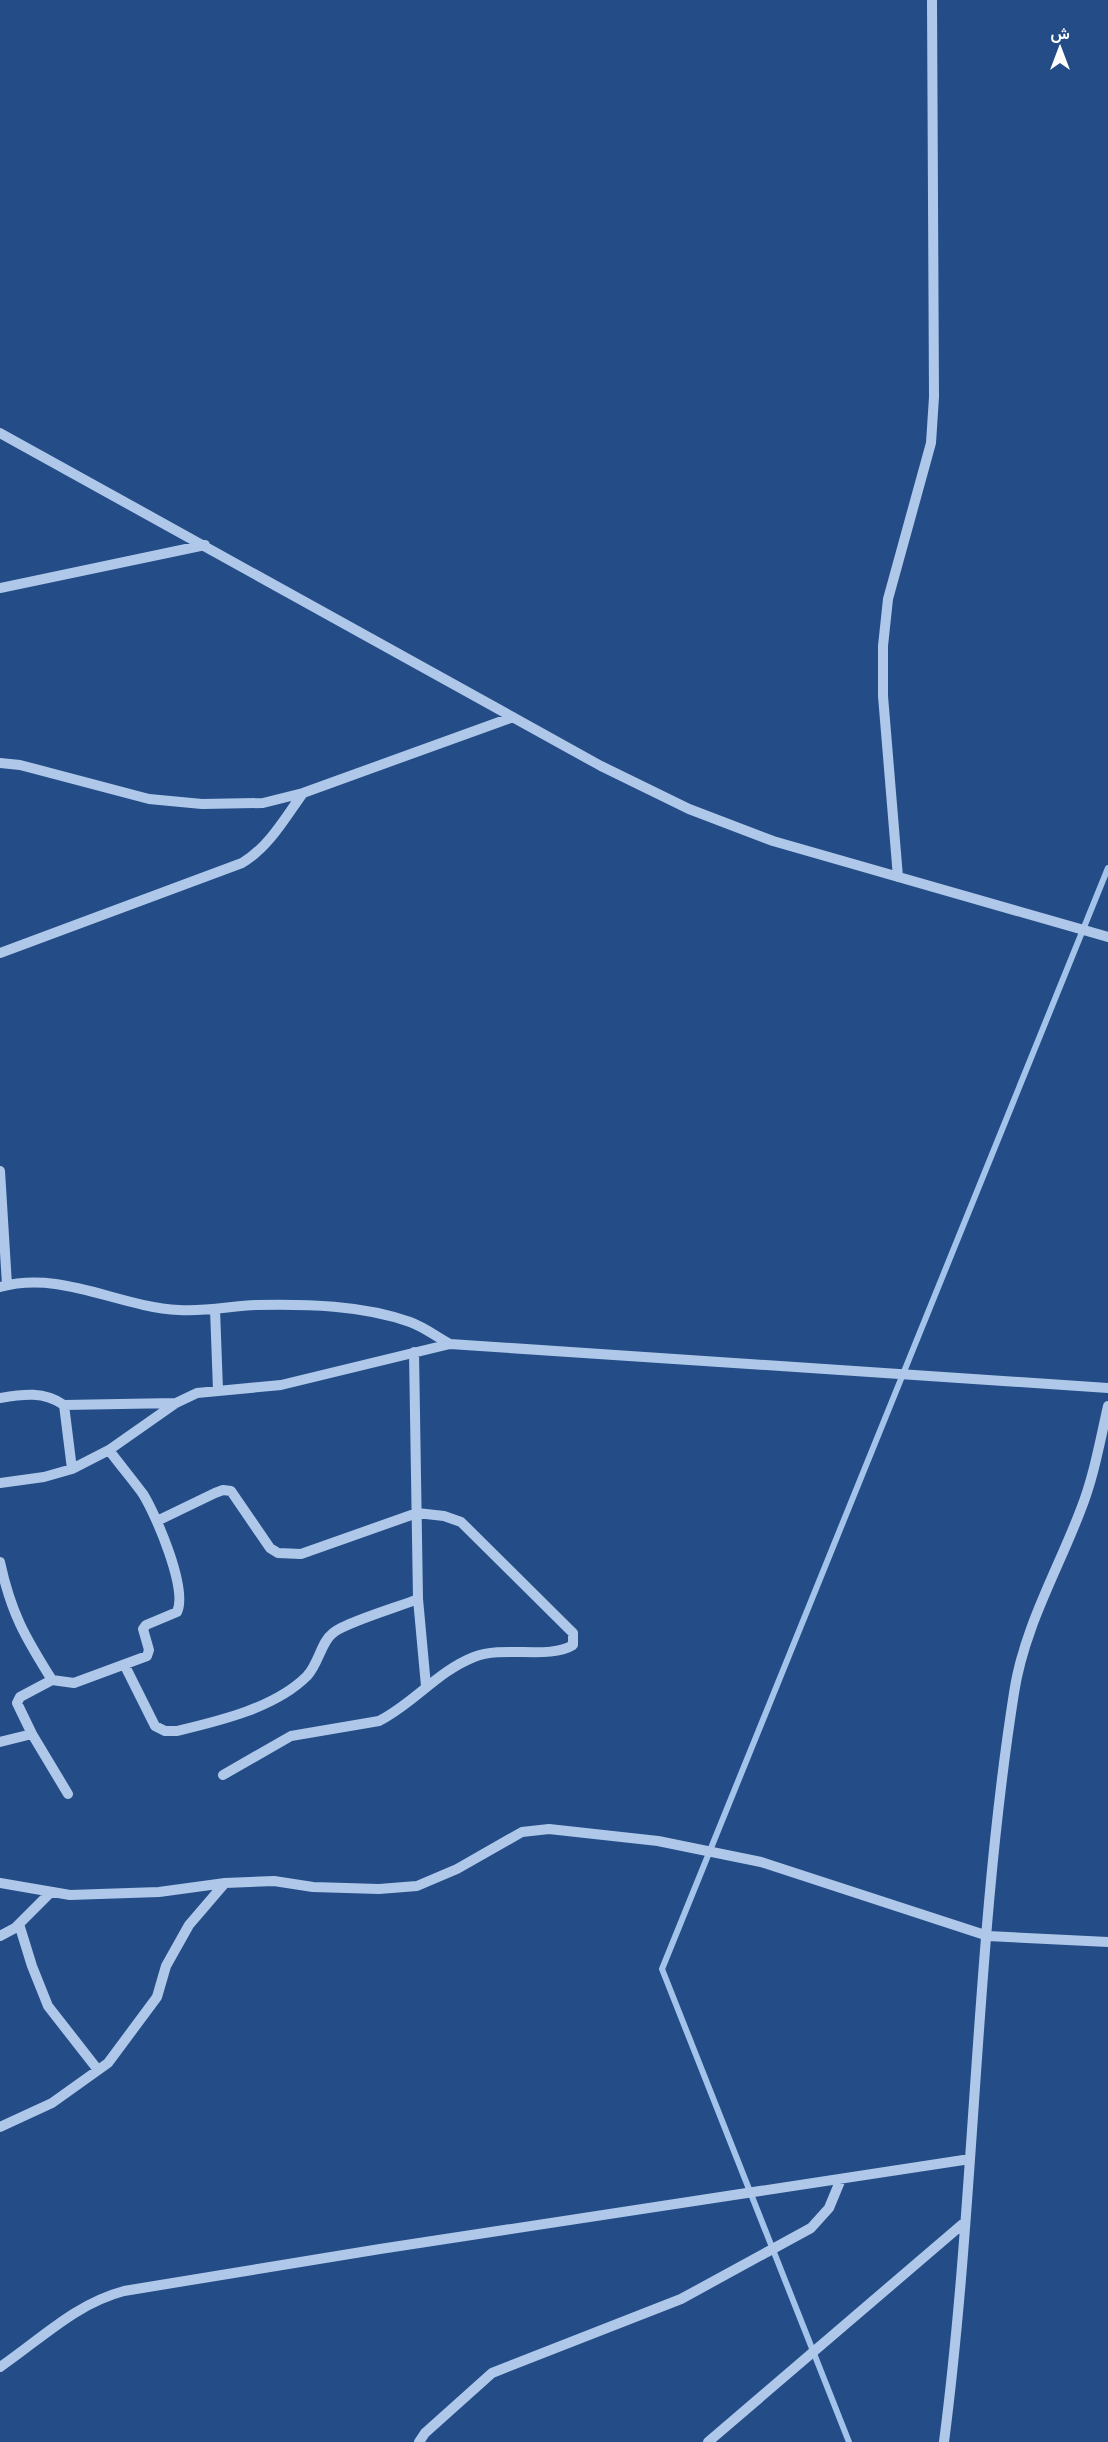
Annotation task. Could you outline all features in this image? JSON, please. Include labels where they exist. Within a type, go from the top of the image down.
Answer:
[{"type":"street","points":[[898,877],[883,696],[883,646],[888,599],[931,443],[934,396],[932,0]]},
{"type":"street","points":[[0,433],[205,544],[601,766],[690,809],[773,841],[1108,937]]},
{"type":"street","points":[[0,588],[205,544]]},
{"type":"street","points":[[0,763],[20,765],[149,799],[202,804],[263,803],[303,793],[513,717]]},
{"type":"street","points":[[0,953],[243,863],[257,855],[303,793]]},
{"type":"street","points":[[0,1171],[3,1286],[52,1283],[72,1285],[142,1305],[179,1310],[255,1305],[324,1306],[389,1316],[412,1323],[450,1344]]},
{"type":"street","points":[[215,1309],[218,1389]]},
{"type":"street","points":[[0,1484],[44,1477],[72,1468],[109,1450],[176,1403],[197,1393],[218,1389],[281,1385],[450,1344],[1108,1388]]},
{"type":"street","points":[[414,1352],[418,1599],[426,1686]]},
{"type":"street","points":[[0,1398],[41,1395],[53,1398],[64,1405],[176,1403]]},
{"type":"street","points":[[64,1405],[72,1468]]},
{"type":"street","points":[[944,2442],[956,2347],[994,1848],[1014,1690],[1025,1643],[1082,1507],[1108,1406]]},
{"type":"street","points":[[68,1794],[32,1734],[17,1703],[20,1697],[52,1680],[74,1683],[147,1656],[149,1650],[143,1629],[146,1625],[177,1612],[180,1606],[179,1587],[157,1521],[143,1495],[109,1450]]},
{"type":"street","points":[[157,1521],[215,1493],[223,1490],[231,1491],[270,1548],[288,1554],[301,1554],[417,1513],[444,1516],[461,1522],[573,1633],[573,1645],[564,1651],[519,1650],[474,1657],[426,1686],[392,1714],[379,1721],[291,1736],[223,1775]]},
{"type":"street","points":[[0,1562],[7,1594],[20,1630],[52,1680]]},
{"type":"street","points":[[125,1666],[155,1726],[165,1731],[177,1731],[267,1703],[307,1676],[320,1659],[325,1644],[334,1631],[418,1599]]},
{"type":"street","points":[[0,1742],[32,1734]]},
{"type":"street","points":[[0,1883],[70,1895],[159,1892],[225,1883],[274,1881],[313,1887],[380,1889],[417,1886],[457,1869],[522,1832],[549,1829],[658,1841],[761,1862],[988,1936],[1108,1942]]},
{"type":"street","points":[[0,2127],[52,2103],[108,2063],[134,2031],[157,1997],[166,1966],[189,1925],[225,1883]]},
{"type":"street","points":[[0,1936],[19,1924],[51,1892]]},
{"type":"street","points":[[19,1924],[48,2006],[98,2070]]},
{"type":"street","points":[[0,2367],[70,2315],[98,2298],[124,2291],[380,2249],[970,2159]]},
{"type":"street","points":[[419,2442],[425,2433],[492,2373],[681,2299],[811,2228],[829,2208],[841,2179]]},
{"type":"street","points":[[708,2442],[965,2222]]},
{"type":"waterway","points":[[849,2442],[662,1969],[1108,868]]}]
